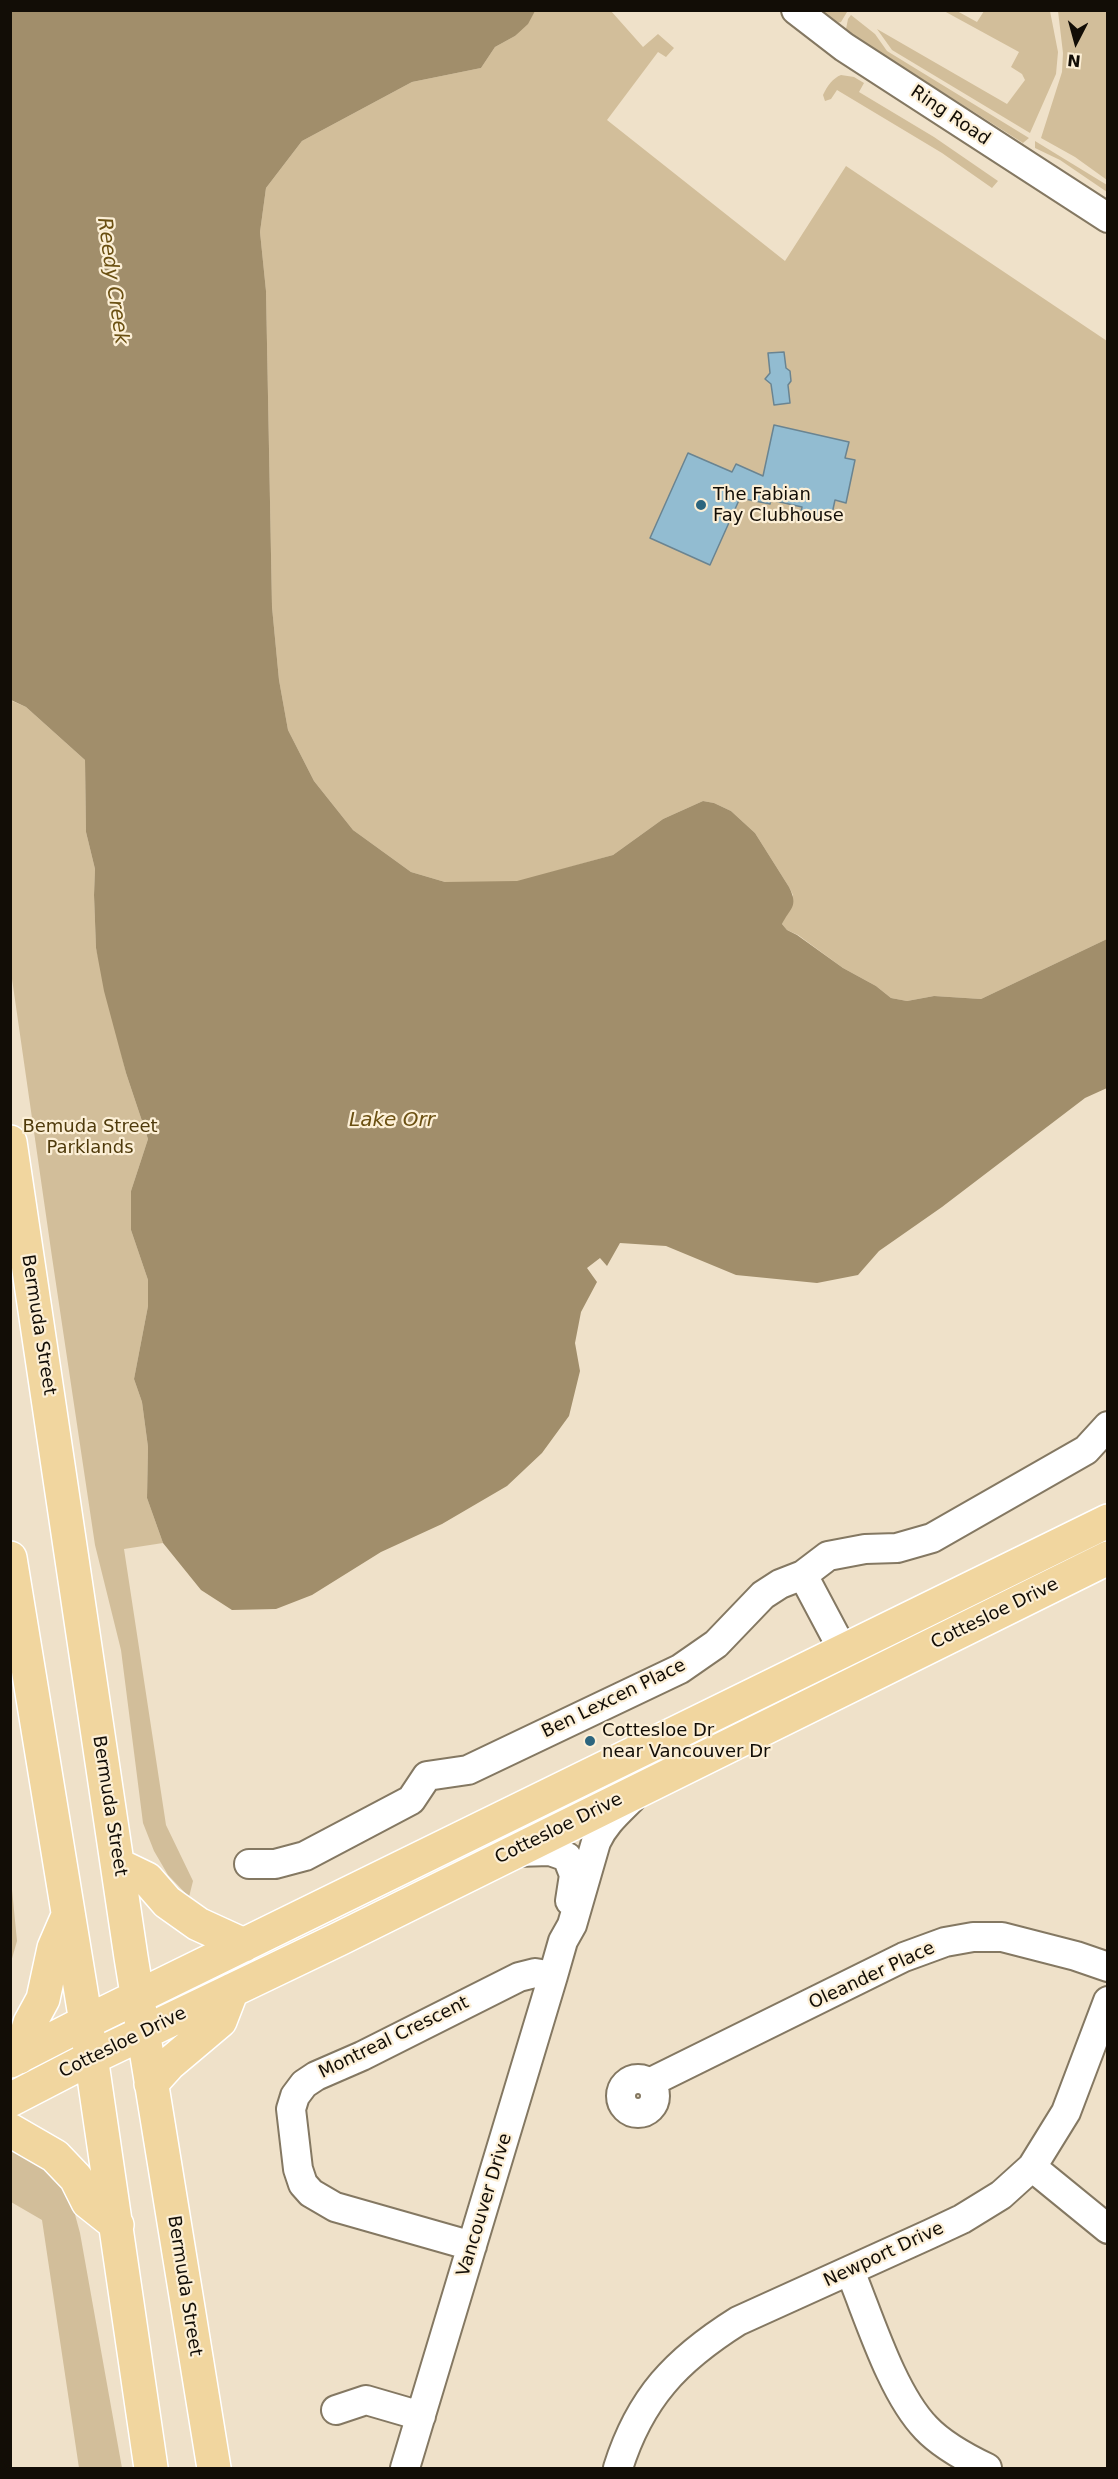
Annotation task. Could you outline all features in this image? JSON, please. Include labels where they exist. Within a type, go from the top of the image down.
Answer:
[{"type":"main road","name":"Bermuda Street","points":[[10,1142],[138,1997],[214,2469]]},
{"type":"main road","name":"Cottesloe Drive","points":[[15,2059],[86,2022],[1107,1521]]},
{"type":"main road","points":[[10,1558],[86,2022],[151,2469]]},
{"type":"main road","name":"Cottesloe Drive","points":[[10,2100],[1107,1558]]},
{"type":"main road","points":[[118,1865],[147,1879],[167,1902],[198,1924],[244,1945]]},
{"type":"main road","points":[[15,2059],[43,1998],[54,1948],[68,1915]]},
{"type":"main road","points":[[152,2084],[169,2064],[220,2021],[232,1990]]},
{"type":"main road","points":[[10,2130],[54,2156],[76,2178],[88,2202],[117,2225]]},
{"type":"street","name":"Ring Road","points":[[796,10],[844,47],[1107,218]]},
{"type":"street","name":"Ben Lexcen Place","points":[[249,1864],[275,1864],[305,1856],[411,1800],[427,1776],[468,1770],[680,1669],[716,1644],[763,1595],[780,1584],[803,1575],[828,1556],[865,1549],[897,1548],[932,1538],[1086,1450],[1107,1426]]},
{"type":"street","points":[[803,1575],[859,1680]]},
{"type":"street","name":"Vancouver Drive","points":[[564,1941],[565,1922],[574,1885],[576,1852],[606,1767]]},
{"type":"street","name":"Vancouver Drive","points":[[405,2469],[553,1976],[564,1941],[572,1925],[600,1832],[643,1788]]},
{"type":"street","points":[[511,1853],[539,1850],[558,1852],[567,1857],[574,1875]]},
{"type":"street","name":"Oleander Place","points":[[649,2082],[904,1957],[945,1942],[973,1937],[1002,1937],[1076,1956],[1107,1967]]},
{"type":"street","name":"Montreal Crescent","points":[[472,2247],[335,2207],[311,2193],[303,2184],[298,2169],[291,2109],[295,2096],[304,2084],[316,2076],[362,2056],[519,1977],[535,1973],[553,1976]]},
{"type":"street","name":"Newport Drive","points":[[618,2469],[639,2415],[662,2383],[710,2338],[738,2321],[962,2219],[1000,2195],[1032,2167],[1065,2112],[1107,2001]]},
{"type":"street","points":[[1032,2167],[1107,2229]]},
{"type":"street","points":[[850,2271],[895,2381],[908,2405],[926,2428],[947,2445],[987,2469]]},
{"type":"street","points":[[336,2410],[366,2400],[421,2416]]},
{"type":"green space","points":[[535,11],[611,11],[643,47],[658,34],[674,48],[666,57],[658,52],[607,120],[785,261],[846,166],[1107,341],[1107,939],[981,999],[934,996],[907,1001],[891,998],[876,986],[843,968],[798,935],[787,930],[782,924],[793,895],[789,887],[755,833],[731,811],[714,803],[703,801],[663,819],[613,855],[517,882],[445,882],[411,872],[353,830],[314,781],[288,730],[279,680],[272,607],[266,291],[260,232],[266,188],[302,141],[412,82],[481,68],[495,47],[515,36]]},
{"type":"green space","points":[[820,11],[847,12],[841,22],[837,23]]},
{"type":"green space","points":[[944,11],[957,11],[977,22],[984,11],[1050,11],[1058,52],[1056,74],[1030,133],[892,50],[877,29],[1007,104],[1025,80],[1022,74],[1011,67],[1019,52]]},
{"type":"green space","points":[[1058,11],[1107,11],[1107,180],[1075,157],[1041,138],[1062,72],[1063,53]]},
{"type":"green space","points":[[851,15],[875,34],[887,51],[1029,138],[1023,143],[865,43],[846,29]]},
{"type":"green space","points":[[841,75],[854,77],[864,83],[859,92],[934,137],[998,181],[992,188],[942,153],[837,90],[831,99],[825,101],[823,95],[826,88]]},
{"type":"green space","points":[[1035,141],[1107,185],[1107,192],[1060,160],[1035,148]]},
{"type":"green space","name":"Bemuda Street Parklands","points":[[10,700],[26,707],[85,760],[86,832],[95,869],[96,948],[126,1073],[148,1139],[131,1191],[131,1230],[148,1280],[148,1306],[134,1379],[142,1402],[148,1447],[147,1498],[163,1543],[124,1549],[166,1825],[193,1881],[189,1897],[168,1875],[154,1851],[143,1823],[121,1650],[95,1545],[11,972]]},
{"type":"green space","points":[[10,1869],[17,1941],[11,1962],[10,1962]]},
{"type":"green space","points":[[10,2144],[49,2166],[70,2196],[80,2233],[122,2468],[79,2468],[42,2220],[11,2202]]},
{"type":"water","name":"Lake Orr","points":[[11,10],[535,11],[528,24],[515,36],[495,47],[481,68],[412,82],[302,141],[266,188],[260,232],[266,291],[272,607],[279,680],[288,730],[314,781],[353,830],[411,872],[445,882],[517,881],[613,855],[663,819],[703,801],[714,803],[731,811],[755,833],[789,887],[793,903],[782,924],[787,930],[843,968],[876,986],[891,998],[907,1001],[934,996],[981,999],[1107,939],[1107,1088],[1085,1098],[942,1207],[879,1251],[858,1275],[817,1283],[736,1275],[666,1246],[620,1243],[607,1266],[600,1258],[587,1268],[597,1282],[581,1312],[575,1343],[580,1371],[569,1416],[542,1453],[507,1486],[442,1524],[381,1552],[312,1595],[276,1609],[232,1610],[201,1590],[163,1543],[147,1498],[148,1447],[142,1402],[134,1379],[148,1306],[148,1280],[131,1230],[131,1191],[148,1139],[126,1073],[104,991],[96,948],[95,869],[86,832],[85,760],[26,707],[11,700]]},
{"type":"building","points":[[784,352],[786,368],[790,371],[791,381],[788,385],[790,403],[774,405],[771,384],[765,379],[770,373],[768,353]]},
{"type":"building","points":[[774,425],[849,442],[845,458],[855,460],[846,503],[835,500],[832,514],[821,512],[819,520],[800,516],[802,507],[771,500],[770,504],[740,498],[710,565],[650,538],[688,453],[732,472],[736,464],[763,476]]},
{"type":"place","name":"The Fabian Fay Clubhouse","points":[[701,505]]},
{"type":"place","name":"Cottesloe Dr near Vancouver Dr","points":[[590,1741]]},
{"type":"water label","name":"Reedy Creek","points":[[112,281]]}]
